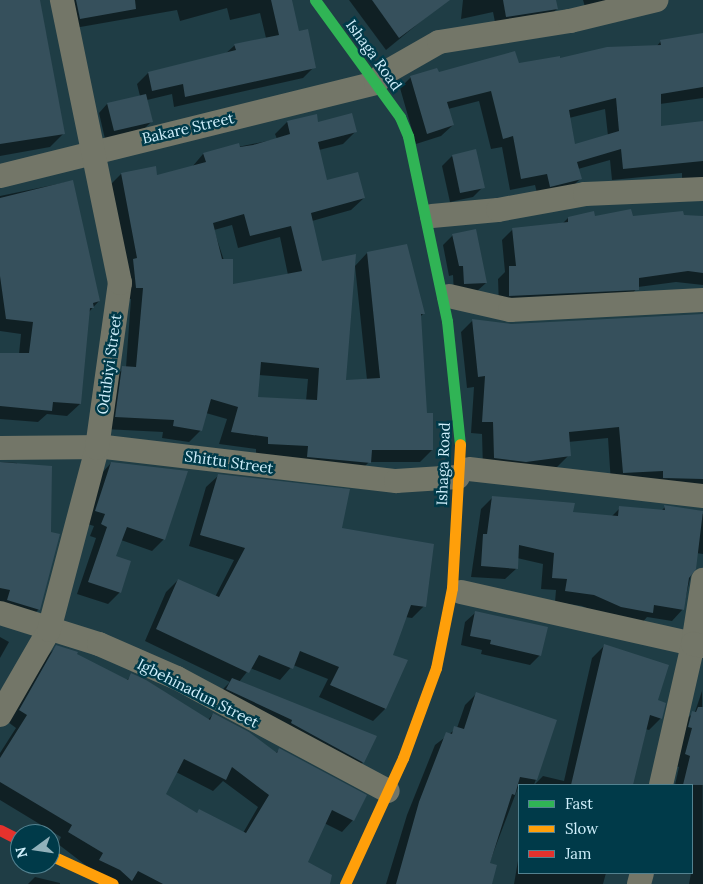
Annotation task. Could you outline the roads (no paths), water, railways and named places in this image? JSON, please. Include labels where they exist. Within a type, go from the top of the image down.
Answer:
[{"type":"main road","name":"Ishaga Road","points":[[315,0],[380,79],[400,96],[411,122],[428,180],[432,216],[465,386],[461,592],[441,680],[382,834]]},
{"type":"main road","name":"Ishaga Road","points":[[328,0],[380,79],[400,117],[414,161],[456,378],[464,473],[452,588],[436,668],[388,791],[346,884]]},
{"type":"main road","points":[[60,859],[113,884]]},
{"type":"street","name":"Odubiyi Street","points":[[0,715],[49,630],[97,448],[120,283],[62,0]]},
{"type":"street","name":"Bakare Street","points":[[0,176],[380,79],[439,42],[570,21],[657,0]]},
{"type":"street","points":[[432,216],[498,210],[594,194],[703,189]]},
{"type":"street","points":[[449,296],[510,310],[703,300]]},
{"type":"street","name":"Shittu Street","points":[[0,448],[97,448],[161,452],[396,481],[464,473],[703,496]]},
{"type":"street","points":[[662,784],[698,645],[703,580]]},
{"type":"street","points":[[461,592],[698,645]]},
{"type":"street","name":"Igbehinadun Street","points":[[0,613],[49,630],[99,644],[177,678],[388,791]]}]
